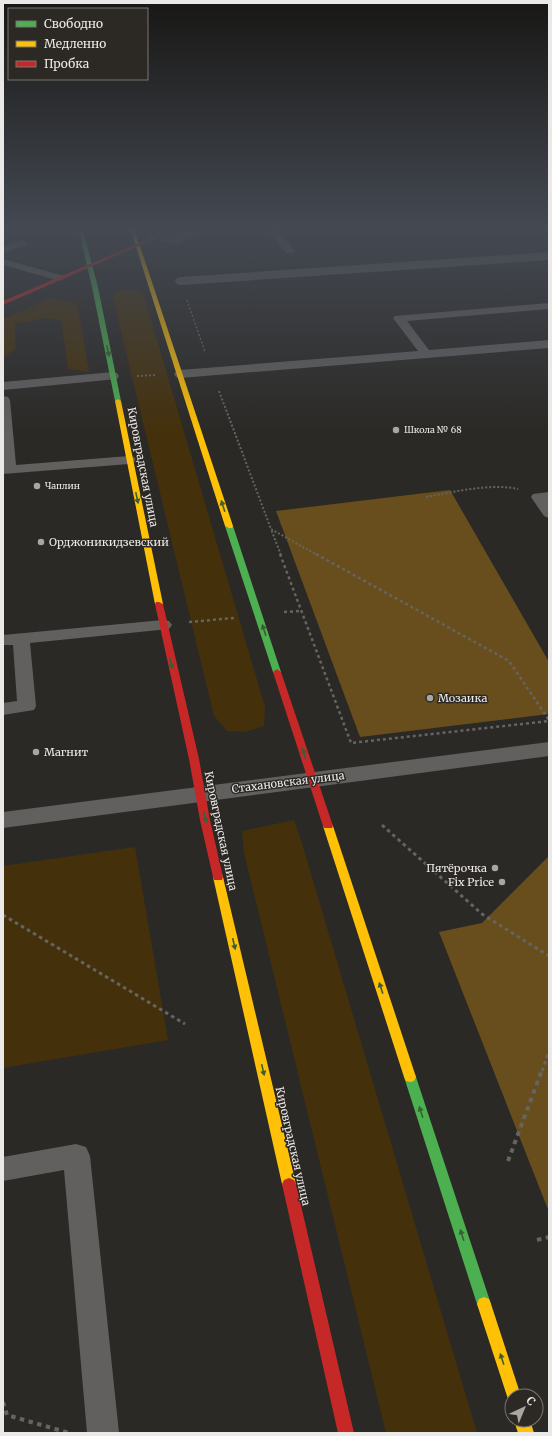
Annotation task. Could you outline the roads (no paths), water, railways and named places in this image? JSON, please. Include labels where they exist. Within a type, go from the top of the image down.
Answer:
[{"type":"main road","points":[[3,303],[14,298]]},
{"type":"main road","name":"Кировградская улица","points":[[97,298],[163,625],[194,759],[200,794],[346,1433]]},
{"type":"main road","points":[[155,298],[511,1388]]},
{"type":"street","name":"Стахановская улица","points":[[3,820],[549,749]]},
{"type":"lane","points":[[426,354],[399,318],[549,306]]},
{"type":"lane","points":[[180,374],[549,344]]},
{"type":"lane","points":[[3,386],[113,376]]},
{"type":"lane","points":[[3,400],[6,470],[129,460]]},
{"type":"lane","points":[[544,497],[549,513]]},
{"type":"lane","points":[[3,710],[27,706],[12,639],[163,625]]},
{"type":"lane","points":[[3,1169],[76,1156],[103,1433]]},
{"type":"place","name":"Школа № 68","points":[[396,430]]},
{"type":"place","name":"Чаплин","points":[[37,486]]},
{"type":"place","name":"Орджоникидзевский","points":[[41,542]]},
{"type":"place","name":"Мозаика","points":[[430,698]]},
{"type":"place","name":"Магнит","points":[[36,752]]},
{"type":"place","name":"Пятёрочка","points":[[495,868]]},
{"type":"place","name":"Fix Price","points":[[502,882]]}]
